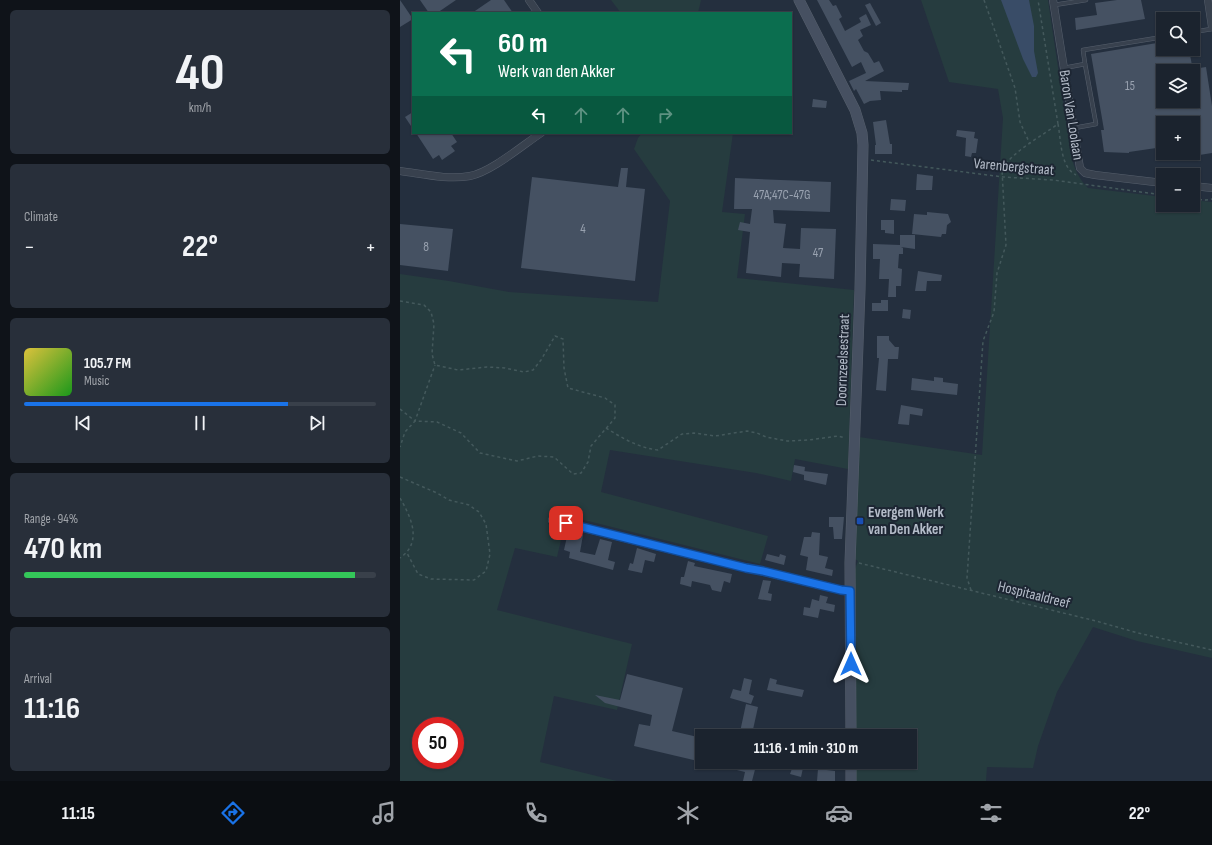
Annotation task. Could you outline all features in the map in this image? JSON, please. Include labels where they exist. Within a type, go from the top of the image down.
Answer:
[{"type":"main road","name":"Doornzeelsestraat","points":[[799,0],[855,110],[862,133],[863,160],[850,563],[851,729]]},
{"type":"main road","points":[[851,769],[851,781]]},
{"type":"street","points":[[529,0],[537,12]]},
{"type":"street","points":[[1208,0],[1212,28]]},
{"type":"street","name":"Baron Van Loolaan","points":[[1054,2],[1080,168],[1085,173],[1156,182]]},
{"type":"street","points":[[400,171],[453,178],[471,176],[488,169],[540,134]]},
{"type":"street","points":[[1200,187],[1212,188]]},
{"type":"street","points":[[552,520],[711,560],[850,591]]},
{"type":"lane","points":[[1054,2],[1086,0]]},
{"type":"lane","points":[[1200,31],[1212,28]]},
{"type":"lane","points":[[1073,128],[1096,124],[1083,50],[1156,38]]},
{"type":"lane","points":[[1064,68],[1085,64]]},
{"type":"path","points":[[984,0],[1015,88],[1020,122],[1030,144]]},
{"type":"path","name":"Baron Van Loolaan","points":[[1003,177],[1002,170],[1013,156],[1058,124],[1038,0]]},
{"type":"path","points":[[1058,124],[1065,162],[1071,172],[1081,177],[1085,173]]},
{"type":"path","name":"Varenbergstraat","points":[[863,160],[1003,177],[1052,180],[1156,193]]},
{"type":"path","points":[[971,590],[967,578],[983,341],[994,312],[997,273],[1006,245],[1003,177]]},
{"type":"path","points":[[1200,200],[1212,199]]},
{"type":"path","points":[[400,301],[424,305],[431,312],[434,324],[432,354],[436,365],[415,421],[405,432],[400,447]]},
{"type":"path","points":[[400,409],[415,421],[437,422],[461,433],[480,453],[518,461],[538,456],[554,457],[573,474],[581,473],[588,462],[591,446],[615,418],[615,405],[605,398],[568,388],[564,368],[563,340],[555,336],[541,360],[533,370],[524,372],[505,368],[487,367],[458,370],[436,365]]},
{"type":"path","points":[[606,428],[622,438],[647,449],[658,450],[682,434],[694,433],[715,436],[747,431],[766,437],[787,440],[809,440],[838,436],[855,440]]},
{"type":"path","points":[[400,477],[437,493],[449,500],[469,505],[479,512],[486,524],[490,554],[486,571],[474,580],[467,580],[432,579],[418,574],[407,553]]},
{"type":"path","points":[[400,498],[410,516],[414,538],[407,553],[400,558]]},
{"type":"path","name":"Hospitaaldreef","points":[[850,563],[862,563],[1096,621],[1138,633],[1212,650]]},
{"type":"green space","points":[[611,0],[701,0],[698,12],[620,12]]},
{"type":"green space","points":[[921,0],[1048,0],[1071,155],[1077,173],[1085,185],[1088,188],[1156,196],[1156,212],[1200,212],[1200,201],[1212,202],[1212,658],[1137,641],[1093,627],[1057,692],[1038,746],[1033,768],[987,767],[986,781],[856,781],[856,769],[917,769],[917,729],[856,729],[855,569],[858,561],[855,559],[859,437],[982,455],[1003,118],[998,89],[949,82]]},
{"type":"green space","points":[[641,134],[733,134],[722,212],[745,214],[737,278],[854,290],[848,469],[795,459],[791,481],[756,473],[610,450],[601,492],[768,536],[760,564],[552,512],[548,524],[564,527],[557,557],[515,548],[497,610],[632,644],[617,710],[554,696],[540,762],[617,781],[400,781],[400,274],[509,292],[658,302],[670,201],[634,149]]},
{"type":"water","points":[[1001,0],[1029,0],[1034,26],[1034,51],[1038,73],[1036,77],[1032,77],[1023,59]]},
{"type":"building","points":[[400,0],[412,20],[400,27]]},
{"type":"building","points":[[420,0],[456,0],[438,12],[428,12]]},
{"type":"building","points":[[491,0],[504,0],[512,12],[473,12]]},
{"type":"building","points":[[817,0],[829,0],[833,6],[836,5],[842,17],[839,19],[845,31],[861,22],[859,18],[866,14],[871,25],[860,30],[863,36],[858,40],[864,51],[868,53],[874,63],[879,61],[884,71],[865,81],[909,83],[908,90],[902,90],[902,92],[880,91],[881,100],[870,101],[864,104],[856,89],[854,91],[849,81],[866,73],[861,62],[852,67]]},
{"type":"building","points":[[1117,0],[1141,0],[1145,19],[1076,30],[1075,18],[1097,15],[1095,3]]},
{"type":"building","points":[[870,3],[881,23],[876,26],[865,5]]},
{"type":"building","points":[[1156,43],[1156,56],[1190,56],[1192,64],[1156,64],[1156,108],[1200,108],[1200,68],[1206,67],[1212,106],[1212,153],[1200,155],[1200,116],[1156,116],[1156,148],[1129,153],[1104,152],[1101,130],[1104,130],[1091,54]]},
{"type":"building","points":[[813,99],[827,101],[826,108],[812,107]]},
{"type":"building","points":[[412,113],[412,128],[405,117]]},
{"type":"building","points":[[886,120],[890,144],[892,144],[892,154],[875,154],[876,145],[873,122]]},
{"type":"building","points":[[957,130],[975,132],[974,138],[978,139],[976,153],[972,153],[971,157],[965,156],[966,138],[956,136]]},
{"type":"building","points":[[417,134],[452,134],[457,142],[451,146],[455,151],[442,160],[439,155],[433,159]]},
{"type":"building","points":[[621,168],[628,168],[626,187],[645,189],[635,281],[521,268],[532,177],[618,187]]},
{"type":"building","points":[[917,174],[933,176],[932,190],[916,190]]},
{"type":"building","points":[[735,178],[831,182],[830,212],[773,210],[774,223],[786,224],[783,248],[800,249],[801,228],[836,229],[834,279],[799,277],[800,264],[782,263],[781,277],[746,273],[750,232],[738,230],[740,222],[750,224],[752,209],[734,209]]},
{"type":"building","points":[[891,199],[906,200],[905,211],[890,210]]},
{"type":"building","points":[[927,212],[948,214],[951,222],[947,225],[946,234],[942,234],[941,237],[912,234],[914,214],[927,215]]},
{"type":"building","points":[[881,220],[894,220],[894,234],[885,233],[885,230],[881,230]]},
{"type":"building","points":[[400,224],[453,229],[448,271],[400,265]]},
{"type":"building","points":[[900,235],[915,235],[915,249],[901,247],[903,248],[903,254],[899,254],[898,268],[902,269],[901,286],[896,286],[896,297],[888,297],[889,279],[879,279],[880,259],[873,259],[873,244],[900,245]]},
{"type":"building","points":[[918,271],[942,275],[941,281],[927,281],[926,291],[915,291]]},
{"type":"building","points":[[881,300],[888,300],[888,311],[872,311],[872,303],[881,303]]},
{"type":"building","points":[[903,309],[911,310],[910,319],[902,318]]},
{"type":"building","points":[[877,336],[889,336],[889,340],[895,347],[899,347],[898,359],[888,359],[886,391],[876,390],[879,358],[877,358]]},
{"type":"building","points":[[934,377],[943,378],[943,382],[958,384],[957,395],[911,390],[912,378],[934,381]]},
{"type":"building","points":[[901,405],[923,409],[922,416],[910,414],[909,425],[898,424]]},
{"type":"building","points":[[794,465],[805,467],[804,475],[793,472]]},
{"type":"building","points":[[804,471],[828,474],[826,485],[804,480]]},
{"type":"building","points":[[829,517],[844,517],[842,539],[834,539],[833,527],[829,527]]},
{"type":"building","points":[[568,532],[583,535],[580,552],[595,555],[600,539],[612,542],[608,560],[615,562],[613,570],[569,558],[570,552],[564,550]]},
{"type":"building","points":[[812,532],[820,533],[819,555],[828,557],[825,568],[833,570],[832,576],[806,570],[808,557],[800,555],[804,537],[811,537]]},
{"type":"building","points":[[637,548],[656,554],[654,562],[645,560],[642,573],[628,570],[630,563],[633,564]]},
{"type":"building","points":[[767,554],[779,557],[780,554],[786,556],[784,565],[765,560]]},
{"type":"building","points":[[688,561],[695,563],[694,566],[732,574],[730,583],[724,581],[721,592],[712,590],[710,585],[692,581],[691,587],[680,584],[681,577],[684,577]]},
{"type":"building","points":[[763,580],[771,581],[768,593],[772,594],[771,601],[758,599]]},
{"type":"building","points":[[820,595],[828,597],[826,603],[835,605],[834,612],[820,609],[818,618],[803,615],[804,607],[810,608],[812,599],[819,601]]},
{"type":"building","points":[[627,674],[683,688],[672,731],[695,736],[695,760],[634,746],[639,724],[650,726],[652,715],[605,703],[595,695],[620,700]]},
{"type":"building","points":[[744,678],[752,680],[749,694],[754,696],[751,704],[730,698],[733,689],[741,691]]},
{"type":"building","points":[[770,678],[777,680],[776,684],[804,690],[802,697],[767,690]]},
{"type":"building","points":[[746,704],[758,707],[753,729],[741,729]]},
{"type":"building","points":[[733,769],[755,769],[752,781],[743,781],[745,772]]},
{"type":"building","points":[[792,769],[803,769],[801,777],[790,774]]},
{"type":"building","points":[[818,769],[835,771],[835,781],[817,781]]},
{"type":"place","name":"Evergem Werk van Den Akker","points":[[860,521]]},
{"type":"route","points":[[566,523],[746,568],[850,591],[851,664]]}]
